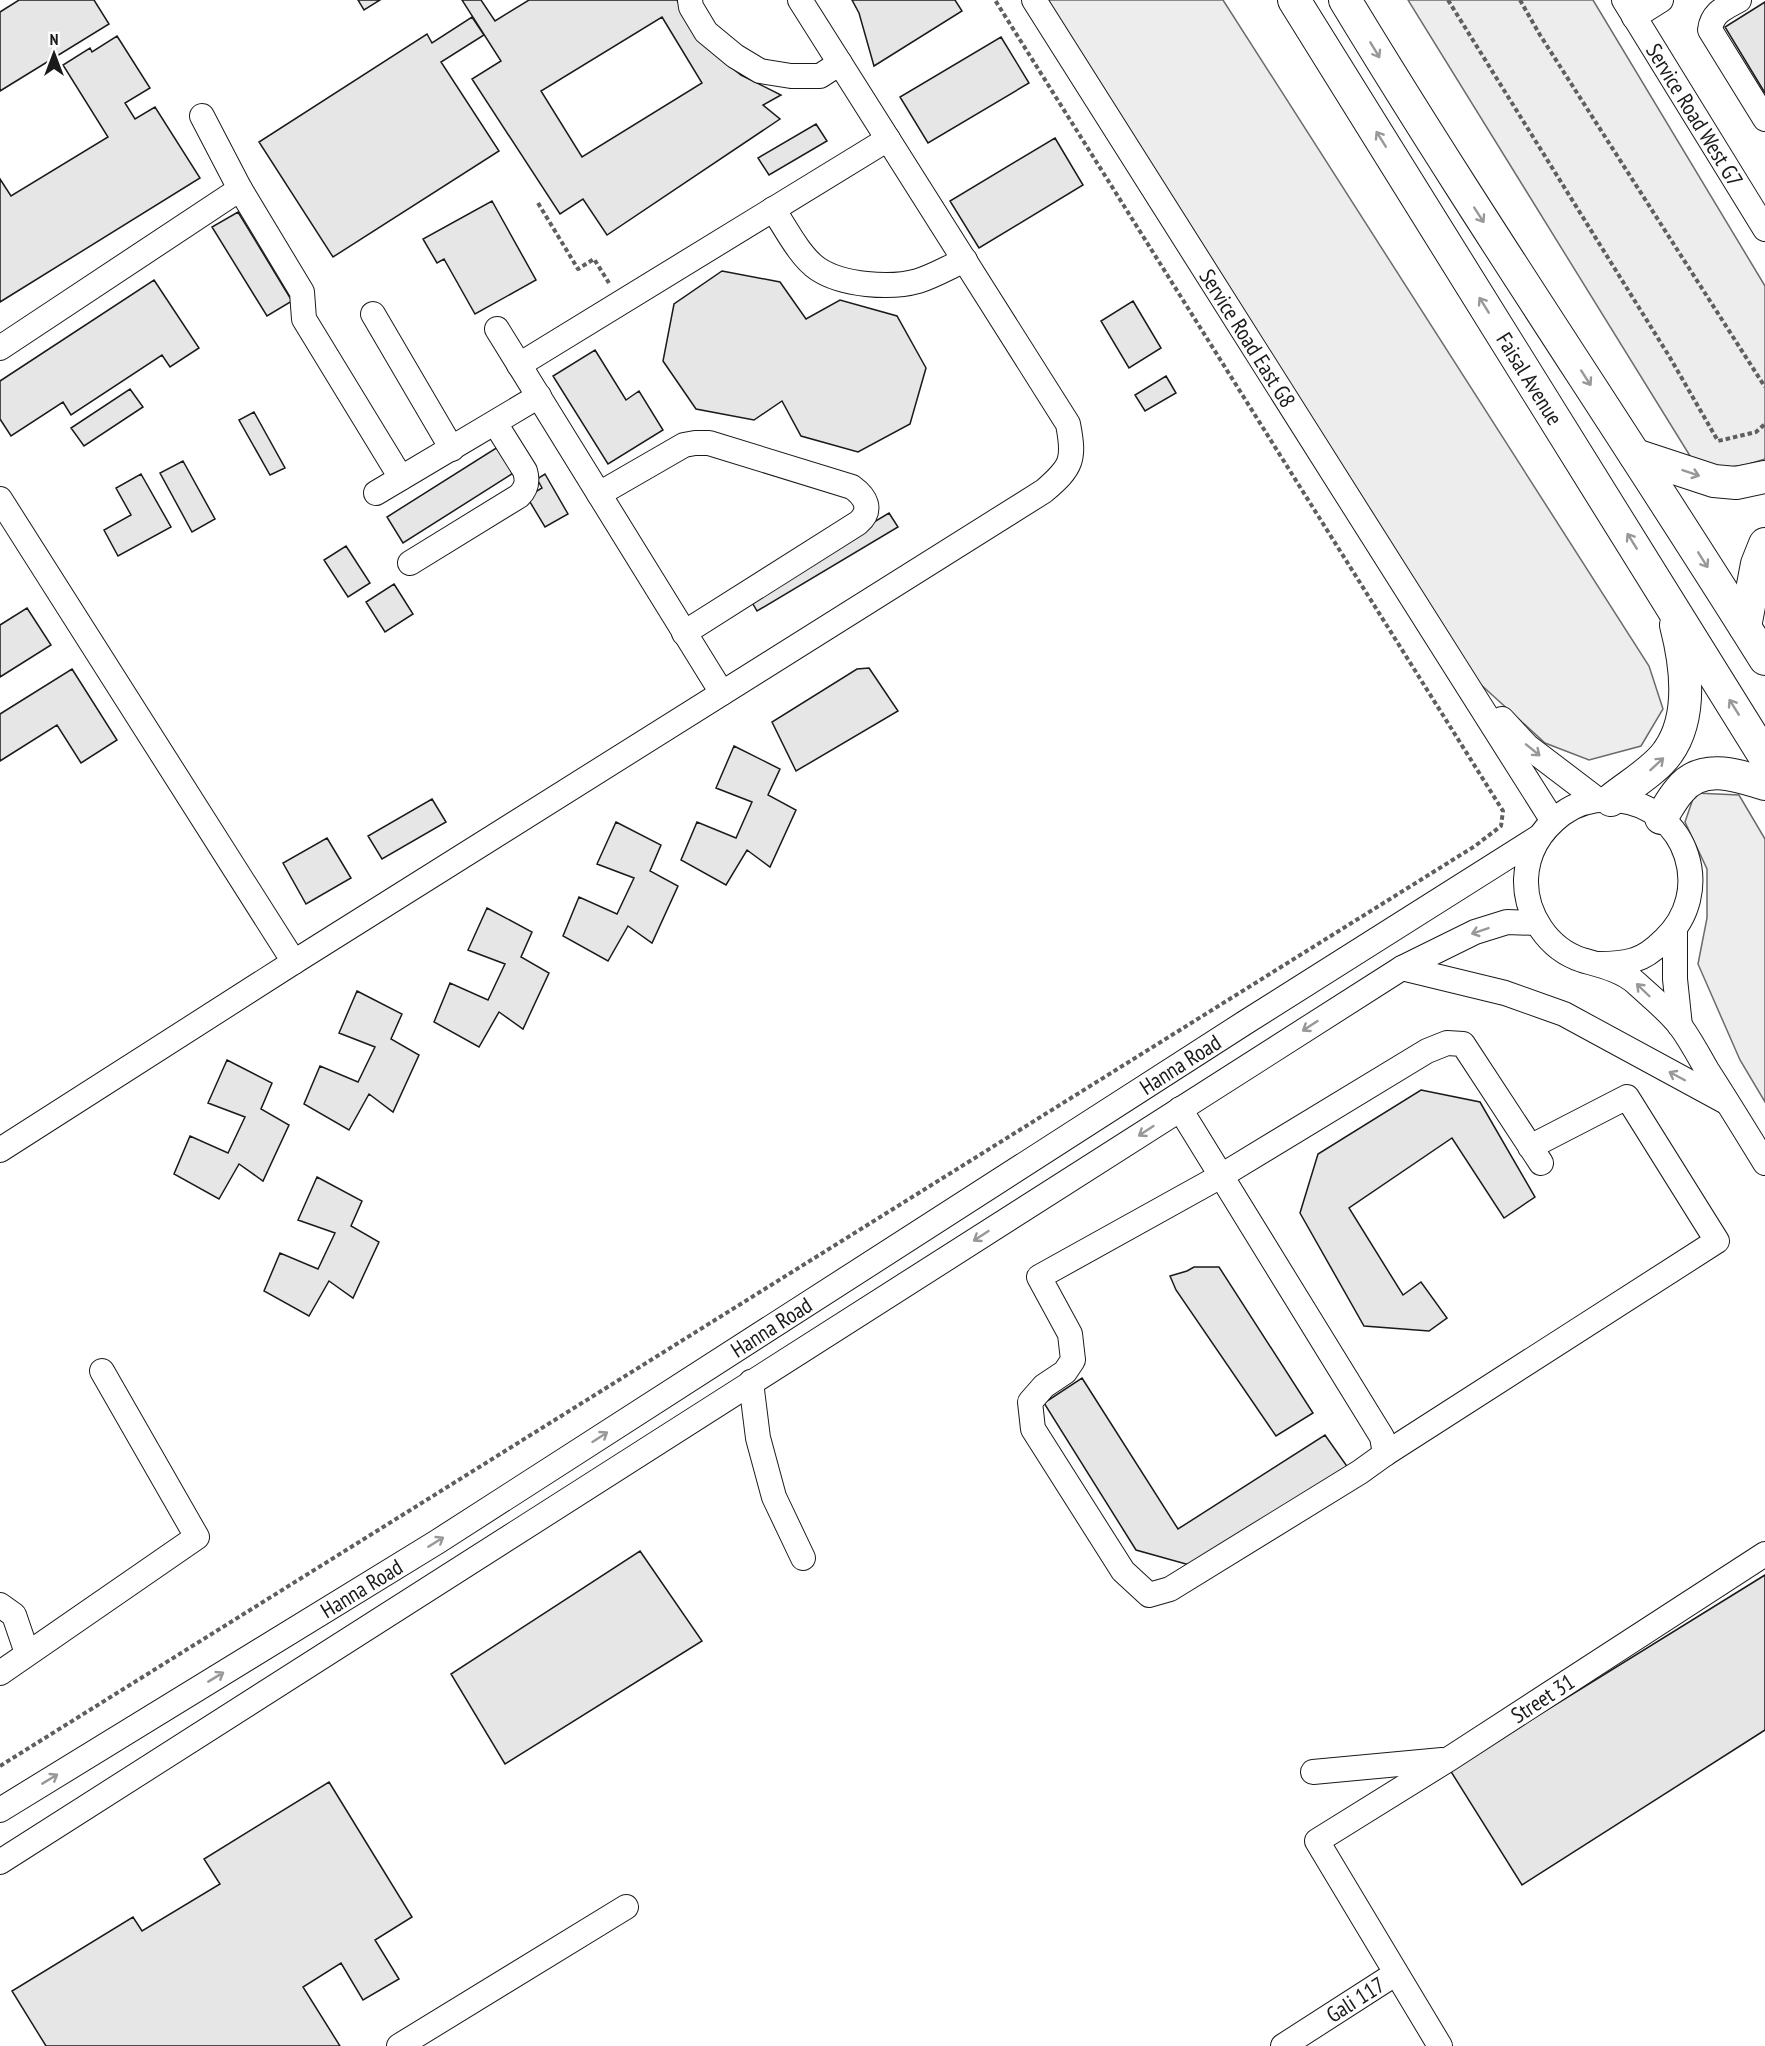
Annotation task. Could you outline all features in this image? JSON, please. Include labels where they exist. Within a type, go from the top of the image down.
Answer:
[{"type":"main road","name":"Faisal Avenue","points":[[1294,0],[1765,757]]},
{"type":"main road","name":"Faisal Avenue","points":[[1345,0],[1437,149],[1765,659]]},
{"type":"main road","points":[[1635,455],[1714,481],[1736,483],[1765,477]]},
{"type":"main road","points":[[1745,627],[1757,564],[1765,544]]},
{"type":"main road","points":[[1604,800],[1650,770],[1668,752],[1678,731],[1685,699],[1685,672],[1681,643],[1671,604]]},
{"type":"main road","points":[[1661,818],[1680,788],[1697,776],[1713,773],[1733,774],[1765,784]]},
{"type":"street","points":[[690,0],[691,7],[706,32],[735,56],[760,71],[791,76],[820,76],[840,63]]},
{"type":"street","points":[[0,1150],[294,962],[1044,491],[1065,473],[1073,450],[1068,424],[800,0]]},
{"type":"street","name":"Service Road East G8","points":[[1034,0],[1464,678],[1546,829]]},
{"type":"street","points":[[1629,8],[1660,0]]},
{"type":"street","points":[[1739,0],[1716,13],[1711,20],[1710,30],[1765,119]]},
{"type":"street","name":"Service Road West G7","points":[[1629,8],[1765,229]]},
{"type":"street","points":[[202,116],[240,189],[302,292],[304,319],[401,478]]},
{"type":"street","points":[[519,365],[888,139]]},
{"type":"street","points":[[0,348],[240,189]]},
{"type":"street","points":[[773,209],[798,248],[817,269],[844,280],[881,285],[917,282],[965,260]]},
{"type":"street","points":[[374,314],[452,449]]},
{"type":"street","points":[[497,329],[722,693]]},
{"type":"street","points":[[376,493],[539,396]]},
{"type":"street","points":[[410,563],[519,496],[524,490],[527,478],[525,471],[495,423]]},
{"type":"street","points":[[599,494],[684,445],[709,443],[852,487],[862,494],[867,503],[867,511],[858,523],[684,633]]},
{"type":"street","points":[[0,499],[294,962]]},
{"type":"street","name":"Service Road East G8","points":[[1464,678],[1527,746],[1604,800]]},
{"type":"street","points":[[1598,964],[1617,964],[1636,960],[1657,947],[1675,930],[1688,903],[1690,872],[1681,842],[1661,818],[1637,805],[1604,800],[1581,804],[1566,811],[1546,829],[1527,865],[1527,895],[1537,923],[1548,938],[1563,950],[1633,981],[1680,1026],[1765,1163]]},
{"type":"street","name":"Hanna Road","points":[[1,1806],[437,1542],[1546,829]]},
{"type":"street","name":"Hanna Road","points":[[0,1862],[1402,968],[1475,932],[1508,922],[1537,923]]},
{"type":"street","points":[[1675,930],[1675,980],[1680,1026]]},
{"type":"street","points":[[1402,968],[1505,993],[1564,1014],[1728,1104]]},
{"type":"street","points":[[1447,1043],[1463,1044],[1535,1155],[1627,1097],[1717,1241],[1350,1478],[1170,1589],[1149,1595],[1123,1571],[1033,1429],[1030,1402],[1044,1386],[1065,1372],[1073,1360],[1070,1334],[1039,1277],[1221,1176],[1427,1051],[1447,1043]]},
{"type":"street","points":[[1180,1109],[1382,1437],[1385,1454]]},
{"type":"street","points":[[786,1318],[804,1349]]},
{"type":"street","points":[[0,1672],[197,1538],[102,1371]]},
{"type":"street","points":[[752,1382],[758,1438],[774,1497],[803,1558]]},
{"type":"street","name":"Street 31","points":[[1395,1974],[1317,1841],[1449,1759],[1765,1554]]},
{"type":"street","points":[[0,1605],[14,1615],[27,1653]]},
{"type":"street","points":[[1313,1772],[1449,1759]]},
{"type":"street","points":[[399,2046],[626,1907]]},
{"type":"street","points":[[1395,1974],[1440,2046]]},
{"type":"street","name":"Gali 117","points":[[1283,2046],[1395,1974]]},
{"type":"path","points":[[0,1766],[1475,846],[1502,825],[1503,812],[995,0]]},
{"type":"path","points":[[1448,0],[1669,356],[1718,441],[1756,432],[1765,423]]},
{"type":"path","points":[[1520,0],[1540,35],[1765,387]]},
{"type":"path","points":[[538,203],[578,269],[594,259],[609,283]]},
{"type":"shaded area","points":[[1048,0],[1223,0],[1649,666],[1663,709],[1641,746],[1589,760],[1545,743],[1467,672]]},
{"type":"shaded area","points":[[1408,0],[1593,0],[1765,286],[1765,459],[1746,465],[1722,468],[1695,464]]},
{"type":"shaded area","points":[[1695,793],[1739,795],[1765,839],[1765,1102],[1740,1060],[1698,964],[1707,918],[1707,869],[1685,822]]},
{"type":"building","points":[[19,0],[94,0],[109,24],[0,91],[0,12]]},
{"type":"building","points":[[358,0],[380,0],[364,10]]},
{"type":"building","points":[[462,0],[481,0],[495,21],[529,0],[677,0],[696,32],[716,55],[741,75],[781,95],[763,105],[780,119],[607,235],[583,199],[560,214],[472,79],[501,61]],"holes":[[[662,17],[702,83],[582,157],[541,91]]]},
{"type":"building","points":[[852,0],[955,0],[962,11],[874,66],[859,13]]},
{"type":"building","points":[[1765,2],[1765,93],[1725,27]]},
{"type":"building","points":[[472,17],[484,35],[441,62],[499,151],[333,257],[259,142],[427,34],[432,43]]},
{"type":"building","points":[[117,36],[150,88],[125,103],[135,119],[155,107],[200,178],[0,302],[0,179],[11,196],[108,137],[63,65],[90,48],[92,52]]},
{"type":"building","points":[[1001,37],[1029,83],[928,143],[900,97]]},
{"type":"building","points":[[816,124],[827,141],[769,175],[758,158]]},
{"type":"building","points":[[1055,138],[1083,185],[979,248],[950,201]]},
{"type":"building","points":[[492,201],[536,280],[475,314],[444,259],[437,263],[423,239]]},
{"type":"building","points":[[238,212],[292,301],[267,316],[212,227]]},
{"type":"building","points":[[722,271],[780,282],[806,319],[840,300],[897,316],[926,368],[910,424],[858,452],[801,436],[782,401],[754,420],[696,409],[663,361],[674,304]]},
{"type":"building","points":[[154,280],[199,348],[170,367],[162,355],[71,415],[63,402],[11,436],[0,419],[0,381]]},
{"type":"building","points":[[1133,301],[1161,348],[1129,368],[1101,321]]},
{"type":"building","points":[[595,350],[626,400],[639,391],[663,430],[608,464],[553,376]]},
{"type":"building","points":[[1166,376],[1176,393],[1145,411],[1135,395]]},
{"type":"building","points":[[130,389],[143,407],[84,446],[71,428]]},
{"type":"building","points":[[254,412],[285,468],[270,475],[239,420]]},
{"type":"building","points":[[501,445],[518,470],[403,543],[387,517]]},
{"type":"building","points":[[183,461],[215,519],[192,532],[160,473]]},
{"type":"building","points":[[141,474],[171,527],[118,556],[104,530],[131,515],[116,488]]},
{"type":"building","points":[[545,474],[568,514],[545,527],[527,497],[542,488],[537,479]]},
{"type":"building","points":[[889,513],[898,527],[757,611],[749,597]]},
{"type":"building","points":[[346,546],[370,583],[348,597],[324,560]]},
{"type":"building","points":[[394,584],[413,614],[385,632],[366,602]]},
{"type":"building","points":[[27,608],[51,645],[0,677],[0,625]]},
{"type":"building","points":[[869,668],[898,711],[796,771],[772,722],[857,669]]},
{"type":"building","points":[[72,669],[117,740],[81,763],[57,725],[0,761],[0,714]]},
{"type":"building","points":[[734,746],[780,769],[768,795],[796,810],[770,867],[747,850],[726,885],[681,860],[697,822],[736,838],[752,802],[716,788]]},
{"type":"building","points":[[432,799],[446,822],[382,859],[368,836]]},
{"type":"building","points":[[616,822],[661,845],[650,871],[678,886],[652,943],[628,926],[608,961],[563,936],[579,897],[617,914],[634,878],[597,864]]},
{"type":"building","points":[[327,838],[351,878],[306,904],[283,863]]},
{"type":"building","points":[[487,908],[532,932],[521,957],[549,973],[523,1029],[499,1012],[479,1047],[434,1022],[450,983],[488,1000],[505,964],[468,950]]},
{"type":"building","points":[[357,991],[402,1014],[391,1039],[419,1055],[393,1112],[369,1094],[349,1130],[304,1104],[320,1066],[358,1082],[375,1047],[339,1033]]},
{"type":"building","points":[[227,1060],[272,1083],[261,1109],[289,1125],[263,1181],[239,1164],[219,1199],[174,1174],[190,1136],[228,1153],[245,1117],[208,1103]]},
{"type":"building","points":[[1421,1090],[1480,1102],[1535,1197],[1504,1218],[1452,1138],[1349,1208],[1403,1295],[1421,1282],[1447,1318],[1429,1331],[1364,1326],[1300,1213],[1318,1154]]},
{"type":"building","points":[[317,1177],[362,1201],[351,1226],[379,1242],[353,1298],[329,1281],[309,1316],[264,1291],[280,1253],[318,1269],[335,1233],[298,1220]]},
{"type":"building","points":[[1194,1267],[1219,1267],[1313,1413],[1276,1436],[1176,1290],[1170,1276]]},
{"type":"building","points":[[1082,1378],[1178,1529],[1325,1435],[1351,1472],[1193,1566],[1136,1550],[1044,1403]]},
{"type":"building","points":[[640,1551],[702,1641],[505,1764],[451,1674]]},
{"type":"building","points":[[1765,1575],[1765,1730],[1522,1885],[1450,1770]]},
{"type":"building","points":[[329,1782],[412,1917],[375,1940],[399,1979],[363,2000],[341,1963],[303,1987],[340,2046],[46,2046],[12,1991],[133,1917],[142,1931],[220,1884],[204,1859]]}]
